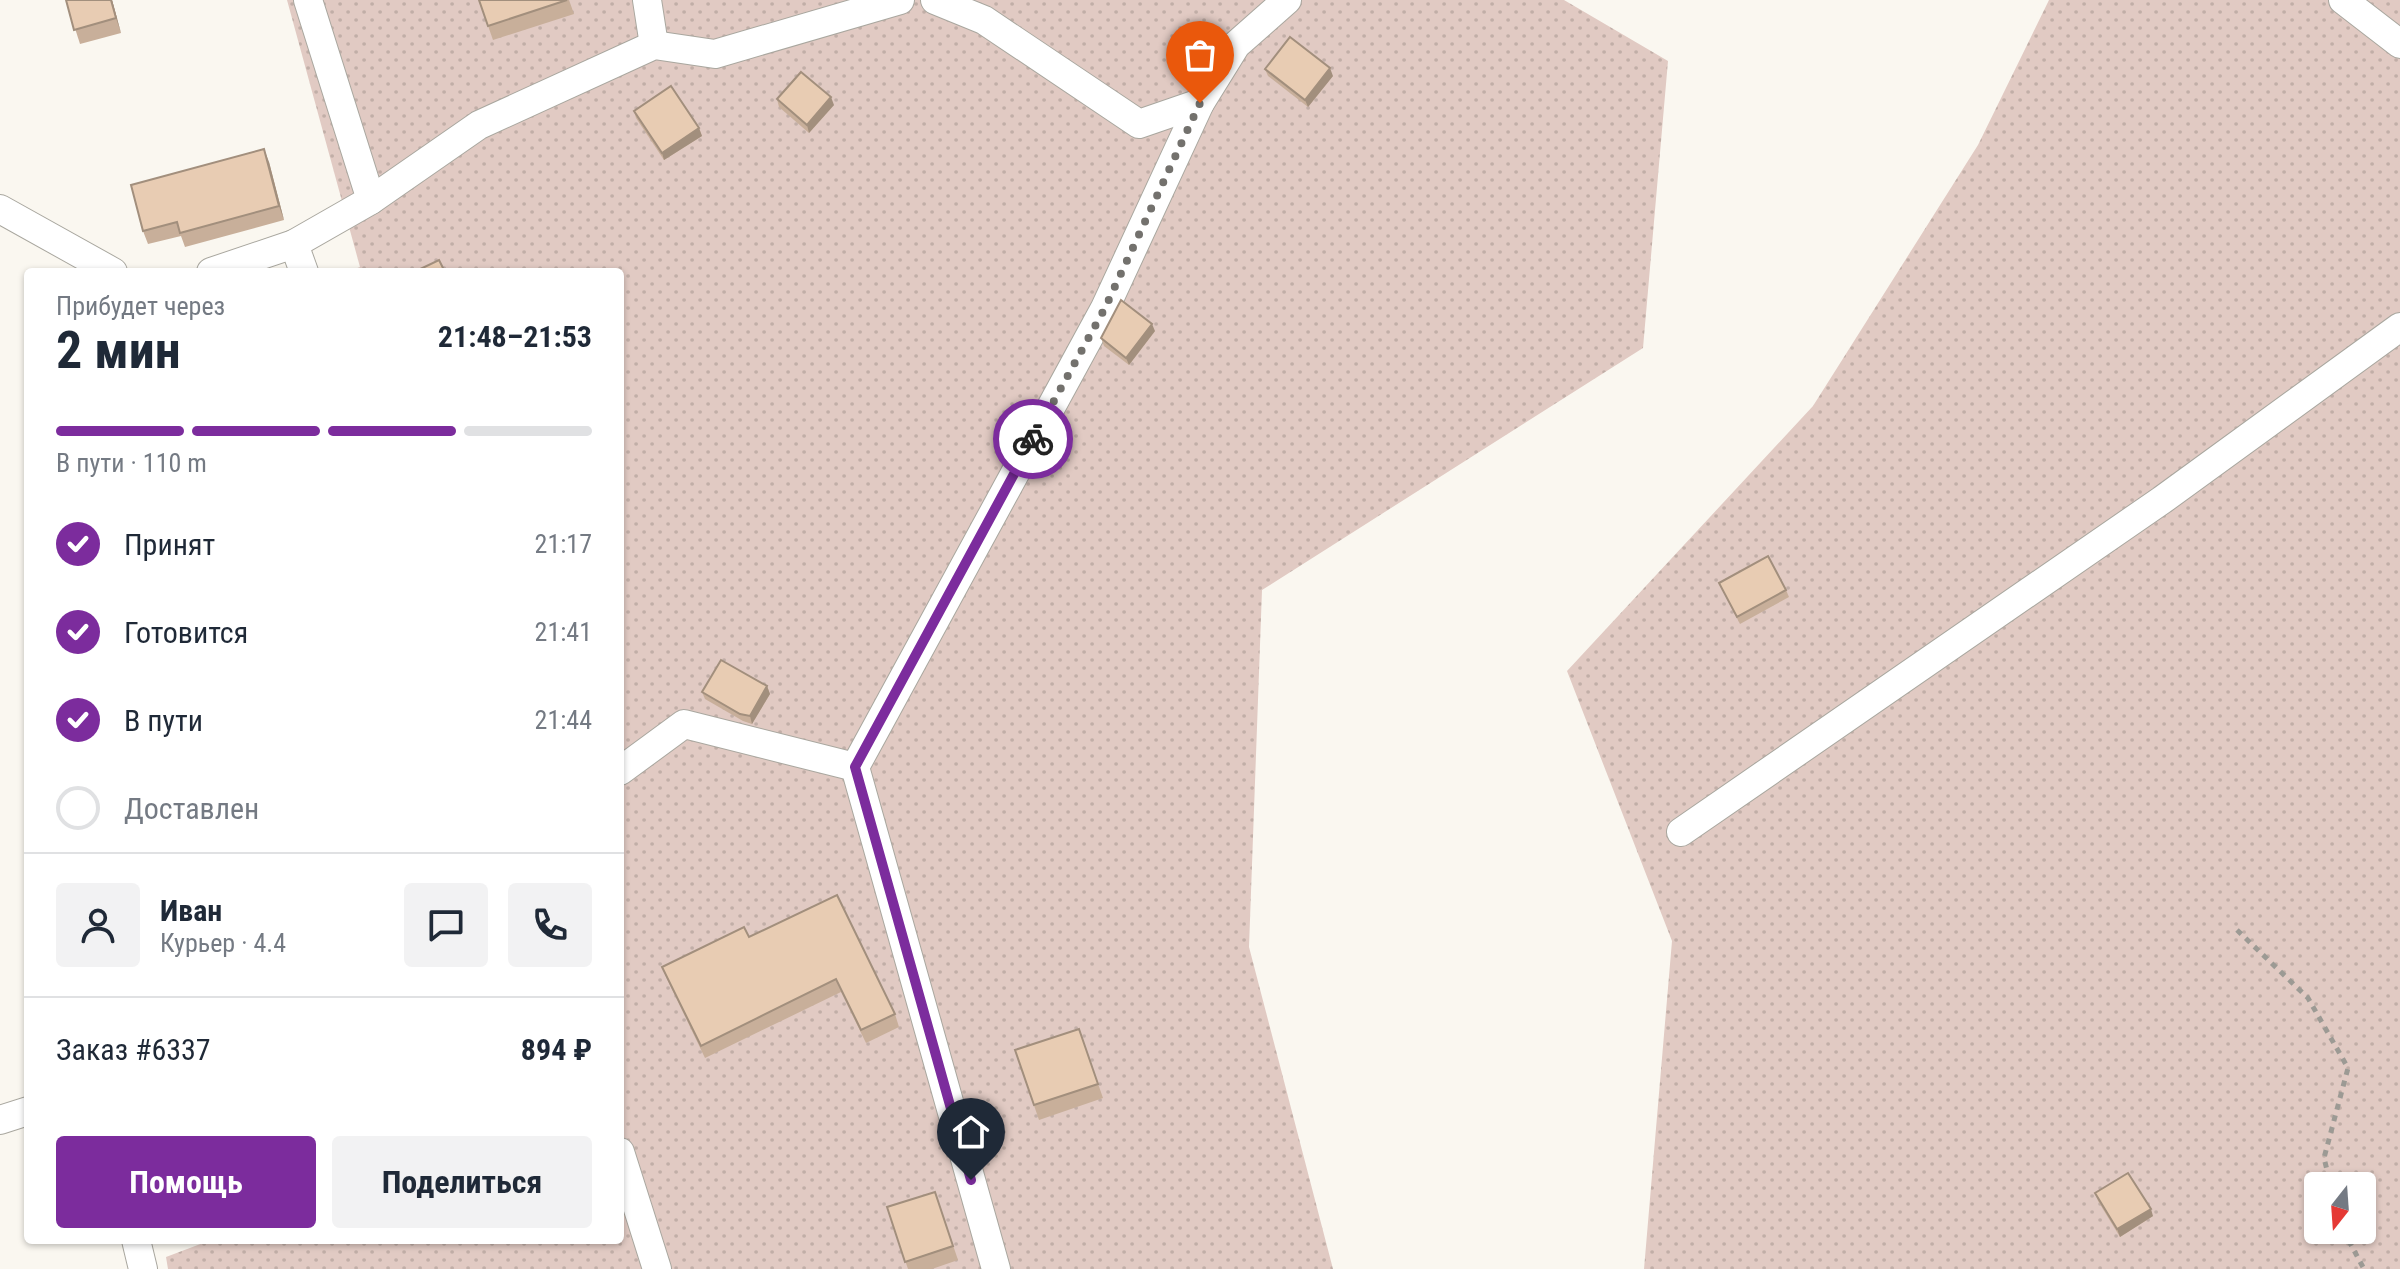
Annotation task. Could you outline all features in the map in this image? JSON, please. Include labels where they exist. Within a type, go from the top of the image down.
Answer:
[{"type":"lane","points":[[308,0],[371,200]]},
{"type":"lane","points":[[647,0],[654,45]]},
{"type":"lane","points":[[223,268],[294,244],[371,200],[479,125],[654,45],[715,54],[900,0]]},
{"type":"lane","points":[[935,0],[984,20],[1139,124],[1200,103]]},
{"type":"lane","points":[[996,1269],[855,767],[1105,308],[1200,103],[1236,45],[1287,0]]},
{"type":"lane","points":[[2343,0],[2400,44]]},
{"type":"lane","points":[[0,209],[74,262],[97,268]]},
{"type":"lane","points":[[294,244],[303,268]]},
{"type":"lane","points":[[1681,832],[2162,500],[2400,327]]},
{"type":"lane","points":[[624,768],[684,724],[855,767]]},
{"type":"lane","points":[[0,1120],[24,1112]]},
{"type":"lane","points":[[624,1165],[657,1269]]},
{"type":"lane","points":[[137,1244],[143,1269]]},
{"type":"path","points":[[2237,930],[2308,998],[2348,1068],[2324,1158],[2328,1172]]},
{"type":"path","points":[[2351,1244],[2364,1269]]},
{"type":"shaded area","points":[[287,0],[1564,0],[1668,61],[1643,348],[1262,590],[1249,947],[1333,1269],[168,1269],[166,1257],[200,1244],[624,1244],[624,268],[357,268],[360,267]]},
{"type":"shaded area","points":[[2049,0],[2400,0],[2400,1269],[1644,1269],[1672,941],[1567,671],[1813,406],[1978,145]]},
{"type":"building","points":[[66,0],[111,0],[116,18],[74,30]]},
{"type":"building","points":[[479,0],[567,0],[488,26]]},
{"type":"building","points":[[1290,37],[1330,68],[1305,100],[1265,69]]},
{"type":"building","points":[[801,72],[831,97],[807,125],[777,99]]},
{"type":"building","points":[[671,86],[699,128],[662,153],[634,111]]},
{"type":"building","points":[[264,149],[279,206],[180,233],[177,222],[143,231],[131,185]]},
{"type":"building","points":[[439,260],[443,268],[422,268]]},
{"type":"building","points":[[1121,300],[1152,324],[1126,358],[1101,338]]},
{"type":"building","points":[[1768,556],[1786,590],[1737,617],[1719,583]]},
{"type":"building","points":[[721,660],[767,686],[750,716],[740,714],[702,692]]},
{"type":"building","points":[[837,895],[895,1014],[861,1030],[836,979],[701,1046],[662,967],[744,927],[749,937]]},
{"type":"building","points":[[1079,1029],[1098,1084],[1034,1105],[1015,1050]]},
{"type":"building","points":[[2128,1173],[2151,1209],[2117,1229],[2095,1193]]},
{"type":"building","points":[[935,1192],[953,1246],[905,1262],[887,1207]]},
{"type":"way so far","points":[[1033,439],[1105,308],[1200,103]]},
{"type":"route","points":[[971,1180],[855,767],[1033,439]]}]
